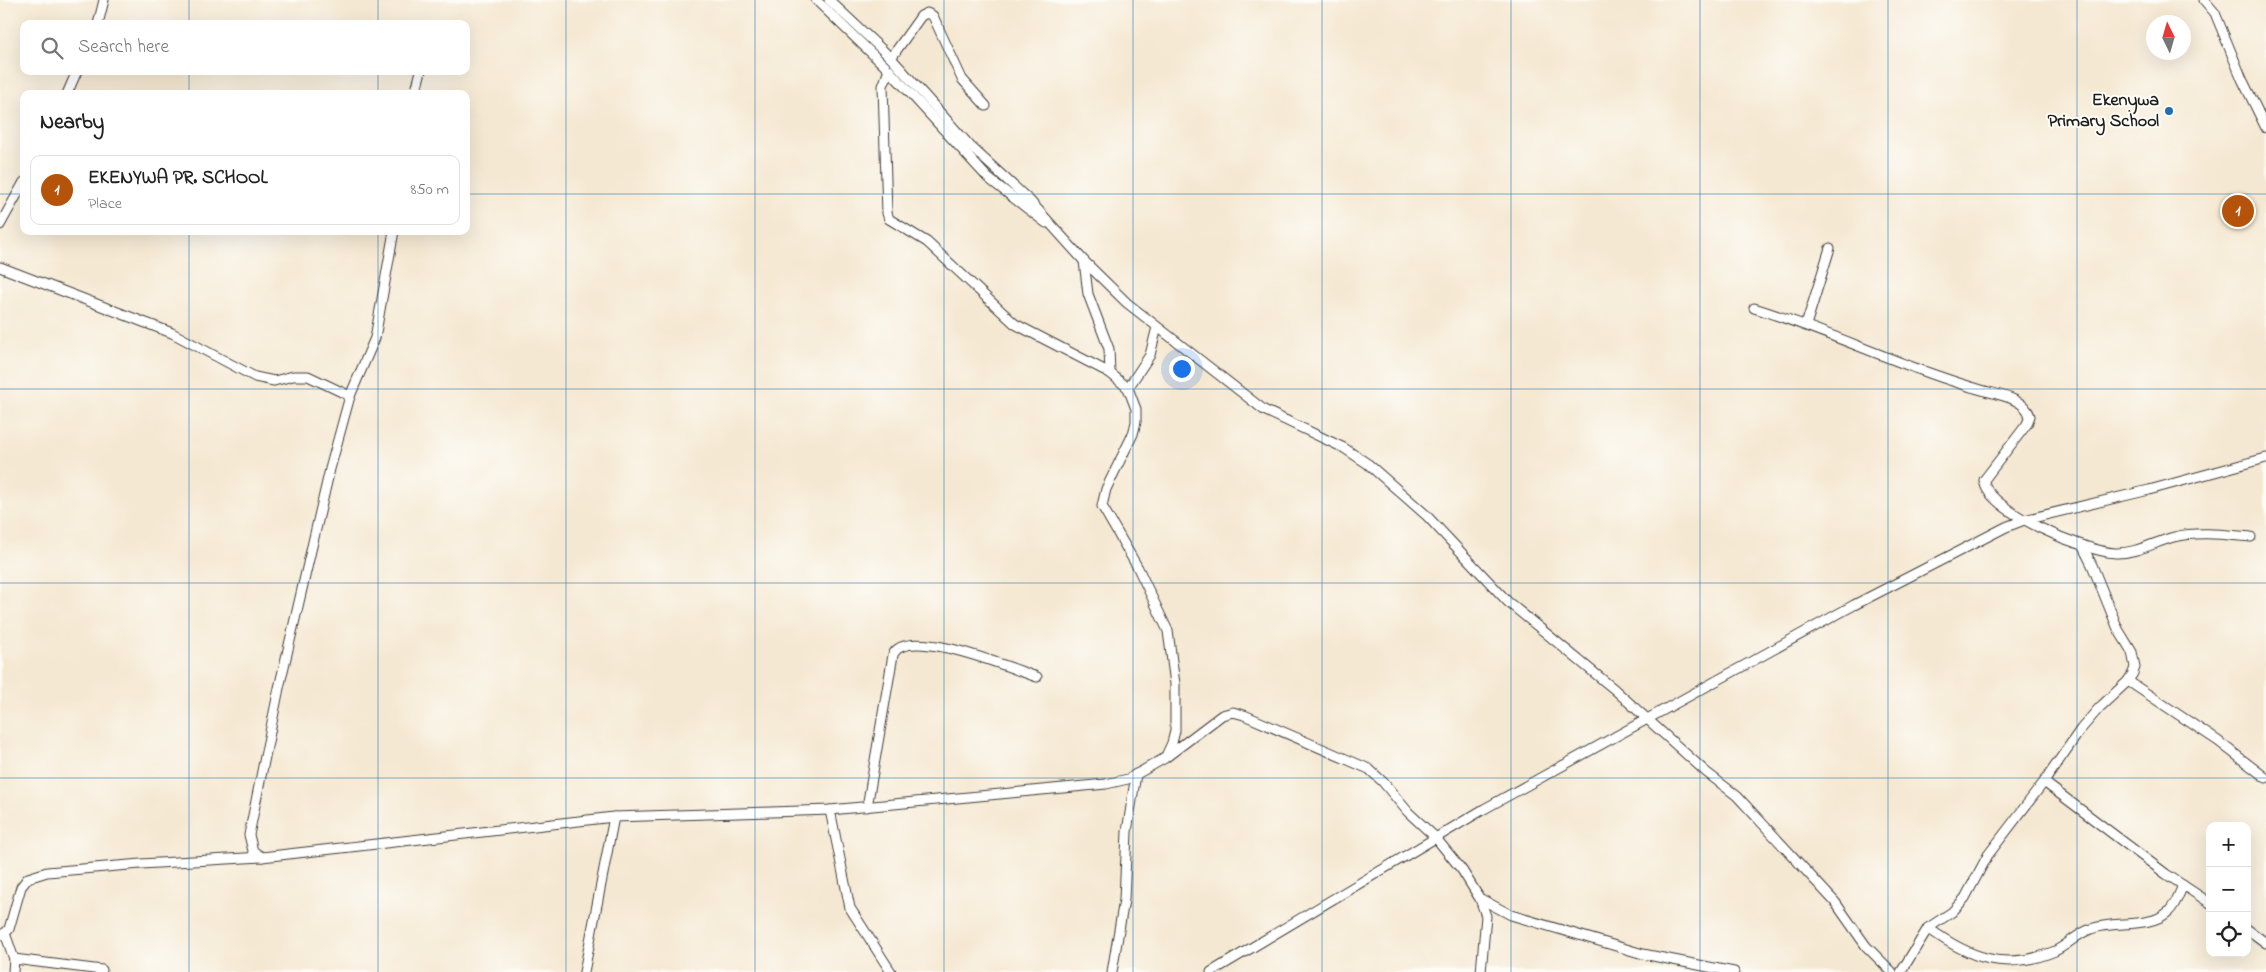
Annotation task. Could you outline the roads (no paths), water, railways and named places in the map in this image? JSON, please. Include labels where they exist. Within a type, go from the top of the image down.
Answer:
[{"type":"street","points":[[99,20],[104,0]]},
{"type":"street","points":[[816,0],[889,70],[988,178],[1019,204],[1062,235]]},
{"type":"street","points":[[829,0],[891,58],[970,146],[1030,201],[1084,261],[1127,303],[1264,410],[1344,448],[1368,464],[1426,515],[1508,602],[1614,689],[1706,772],[1737,796],[1835,902],[1866,946],[1892,972]]},
{"type":"street","points":[[2204,0],[2214,13],[2242,79],[2266,128]]},
{"type":"street","points":[[891,58],[921,16],[927,13],[933,16],[962,79],[986,106]]},
{"type":"street","points":[[889,70],[883,86],[887,213],[889,219],[927,242],[1015,324],[1110,373],[1128,388],[1136,409],[1136,422],[1133,434],[1106,488],[1102,506],[1138,568],[1168,631],[1175,684],[1175,731],[1172,743],[1164,758]]},
{"type":"street","points":[[68,90],[75,75]]},
{"type":"street","points":[[417,90],[420,75]]},
{"type":"street","points":[[0,225],[20,189]]},
{"type":"street","points":[[262,857],[253,850],[250,844],[250,824],[286,655],[330,469],[350,396],[375,338],[393,235]]},
{"type":"street","points":[[1806,325],[1830,248]]},
{"type":"street","points":[[1084,261],[1088,294],[1109,349],[1110,373]]},
{"type":"street","points":[[0,267],[172,333],[255,377],[274,381],[293,376],[308,376],[350,396]]},
{"type":"street","points":[[1754,308],[1806,325],[1945,379],[2004,397],[2026,408],[2030,416],[2028,424],[1984,480],[1987,491],[2001,505],[2024,520],[2082,545],[2103,552],[2118,554],[2189,535],[2250,537]]},
{"type":"street","points":[[1128,388],[1150,355],[1157,328]]},
{"type":"street","points":[[1211,972],[1291,926],[1435,837],[1646,718],[1854,605],[2006,527],[2024,520],[2149,490],[2266,458]]},
{"type":"street","points":[[1901,972],[1928,928],[1959,905],[1988,855],[2044,782],[2081,729],[2099,708],[2128,681],[2135,667],[2132,652],[2118,628],[2082,545]]},
{"type":"street","points":[[868,807],[893,655],[899,647],[909,643],[944,646],[1037,677]]},
{"type":"street","points":[[2128,681],[2218,741],[2266,778]]},
{"type":"street","points":[[13,972],[14,959],[3,934],[9,929],[21,887],[34,874],[141,864],[262,857],[614,817],[830,810],[1106,784],[1118,782],[1136,774],[1164,758],[1222,715],[1233,712],[1369,769],[1383,782],[1408,812],[1435,837],[1462,870],[1480,899],[1486,916],[1481,972]]},
{"type":"street","points":[[1112,972],[1124,900],[1127,832],[1136,774]]},
{"type":"street","points":[[2044,782],[2206,900]]},
{"type":"street","points":[[830,810],[850,908],[891,972]]},
{"type":"street","points":[[584,972],[614,817]]},
{"type":"street","points":[[1928,928],[1956,948],[1973,955],[1998,962],[2029,960],[2055,951],[2089,929],[2160,917],[2169,911],[2175,903],[2183,885]]},
{"type":"street","points":[[1480,899],[1511,915],[1643,954],[1734,972]]},
{"type":"street","points":[[2251,932],[2266,943]]},
{"type":"street","points":[[14,959],[102,970]]},
{"type":"street","points":[[45,962],[45,972]]},
{"type":"place","name":"Ekenywa Primary School","points":[[2169,111]]},
{"type":"place","name":"EKENYWA PR. SCHOOL","points":[[2238,211]]}]
